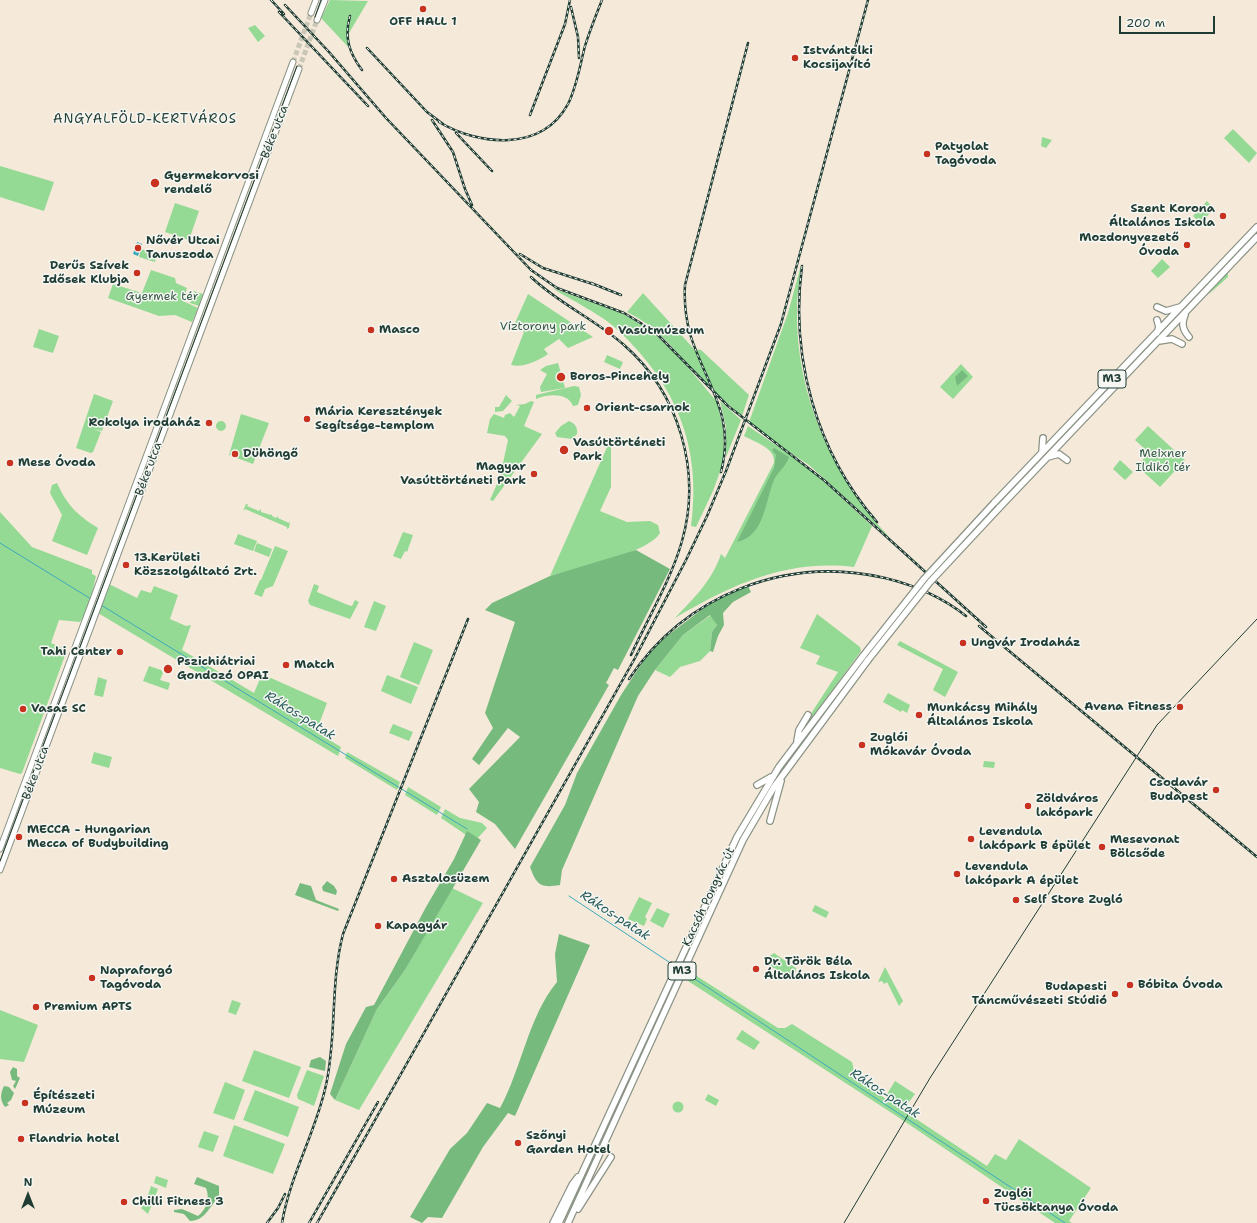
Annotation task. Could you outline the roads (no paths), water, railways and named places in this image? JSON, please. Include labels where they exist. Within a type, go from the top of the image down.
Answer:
[{"type":"main road","points":[[311,14],[316,0]]},
{"type":"main road","points":[[318,20],[325,0]]},
{"type":"main road","name":"Béke utca","points":[[0,849],[293,62]]},
{"type":"main road","name":"Béke utca","points":[[0,870],[299,68]]},
{"type":"main road","name":"M3","points":[[1042,453],[1257,227]]},
{"type":"main road","name":"M3","points":[[1043,460],[1186,313],[1257,237]]},
{"type":"main road","points":[[1157,307],[1164,311],[1169,311],[1182,306]]},
{"type":"main road","points":[[1186,313],[1182,324],[1184,331],[1189,337]]},
{"type":"main road","points":[[1157,320],[1157,333]]},
{"type":"main road","points":[[1159,341],[1172,339],[1182,344]]},
{"type":"main road","points":[[1042,453],[1043,438]]},
{"type":"main road","name":"Kacsóh Pongrác út","points":[[559,1223],[727,857],[752,809],[796,744],[924,579],[1042,453]]},
{"type":"main road","points":[[1043,460],[1056,454],[1062,455],[1067,460]]},
{"type":"main road","name":"Kacsóh Pongrác út","points":[[568,1223],[736,854],[763,805],[784,773],[868,660],[930,582],[1043,460]]},
{"type":"main road","points":[[796,744],[799,730],[808,715]]},
{"type":"main road","points":[[770,821],[775,797],[784,773]]},
{"type":"main road","points":[[757,785],[773,776]]},
{"type":"main road","points":[[568,1223],[610,1157]]},
{"type":"main road","points":[[553,1223],[572,1185],[584,1169]]},
{"type":"water","name":"Nővér Utcai Tanuszoda","points":[[137,242],[142,244],[138,256],[133,254]]},
{"type":"waterway","name":"Rákos-patak","points":[[0,543],[91,599]]},
{"type":"waterway","name":"Rákos-patak","points":[[101,605],[467,829]]},
{"type":"waterway","name":"Rákos-patak","points":[[569,896],[672,964]]},
{"type":"waterway","name":"Rákos-patak","points":[[695,979],[1065,1223]]},
{"type":"tunnel","points":[[293,62],[311,13]]},
{"type":"tunnel","points":[[299,69],[317,20]]},
{"type":"tram line","points":[[315,17],[321,0]]},
{"type":"tram line","points":[[0,861],[297,66]]},
{"type":"tram line","points":[[844,1223],[930,1078],[1157,725],[1257,619]]},
{"type":"railway","points":[[271,0],[284,14]]},
{"type":"railway","points":[[530,115],[565,24],[570,0]]},
{"type":"railway","points":[[439,122],[472,136],[491,140],[509,140],[526,137],[542,130],[557,120],[571,97],[585,46],[602,0]]},
{"type":"railway","points":[[317,1223],[635,658],[707,516],[726,471],[781,324],[868,0]]},
{"type":"railway","points":[[285,5],[329,52],[386,118],[531,270],[557,288],[624,313],[654,331],[728,406],[825,481],[986,627]]},
{"type":"railway","points":[[571,7],[578,37],[579,58]]},
{"type":"railway","points":[[279,12],[368,106]]},
{"type":"railway","points":[[350,16],[348,24],[349,44],[351,51],[362,70]]},
{"type":"railway","points":[[721,472],[725,452],[725,434],[722,417],[711,385],[690,334],[687,322],[685,285],[748,43]]},
{"type":"railway","points":[[367,48],[427,112],[443,124]]},
{"type":"railway","points":[[432,120],[453,152],[472,205]]},
{"type":"railway","points":[[456,133],[492,171]]},
{"type":"railway","points":[[520,254],[543,268],[596,285]]},
{"type":"railway","points":[[802,266],[799,300],[800,335],[804,369],[812,402],[823,434],[838,465],[856,495],[877,522]]},
{"type":"railway","points":[[531,277],[553,295],[613,336],[643,364],[659,386],[672,410],[681,435],[687,461],[689,488],[688,514],[682,541],[666,584],[631,655]]},
{"type":"railway","points":[[591,283],[621,295]]},
{"type":"railway","points":[[629,679],[652,650],[679,625],[709,604],[741,588],[775,578],[811,572],[848,572],[885,578],[907,584],[927,592],[957,609],[966,616]]},
{"type":"railway","points":[[282,1223],[291,1188],[316,1120],[326,1085],[331,1048],[336,972],[343,934],[468,619]]},
{"type":"railway","points":[[979,626],[1257,857]]},
{"type":"railway","points":[[309,1223],[378,1102]]},
{"type":"railway","points":[[267,1223],[278,1208],[285,1194]]},
{"type":"place","name":"OFF HALL 1","points":[[423,9]]},
{"type":"place","name":"Istvántelki Kocsijavító","points":[[795,58]]},
{"type":"place","name":"Patyolat Tagóvoda","points":[[927,154]]},
{"type":"place","name":"Gyermekorvosi rendelő","points":[[155,183]]},
{"type":"place","name":"Szent Korona Általános Iskola","points":[[1223,216]]},
{"type":"place","name":"Mozdonyvezető Óvoda","points":[[1187,245]]},
{"type":"place","name":"Nővér Utcai Tanuszoda","points":[[138,248]]},
{"type":"place","name":"Derűs Szívek Idősek Klubja","points":[[137,273]]},
{"type":"place","name":"Masco","points":[[371,330]]},
{"type":"place","name":"Vasútmúzeum","points":[[609,331]]},
{"type":"place","name":"Boros-Pincehely","points":[[561,377]]},
{"type":"place","name":"Orient-csarnok","points":[[587,408]]},
{"type":"place","name":"Mária Keresztények Segítsége-templom","points":[[307,419]]},
{"type":"place","name":"Rokolya irodaház","points":[[209,423]]},
{"type":"place","name":"Vasúttörténeti Park","points":[[564,450]]},
{"type":"place","name":"Dühöngő","points":[[235,454]]},
{"type":"place","name":"Mese Óvoda","points":[[10,463]]},
{"type":"place","name":"Magyar Vasúttörténeti Park","points":[[534,474]]},
{"type":"place","name":"13.Kerületi Közszolgáltató Zrt.","points":[[126,565]]},
{"type":"place","name":"Ungvár Irodaház","points":[[963,643]]},
{"type":"place","name":"Tahi Center","points":[[120,652]]},
{"type":"place","name":"Match","points":[[286,665]]},
{"type":"place","name":"Pszichiátriai Gondozó OPAI","points":[[168,669]]},
{"type":"place","name":"Avena Fitness","points":[[1180,707]]},
{"type":"place","name":"Vasas SC","points":[[23,709]]},
{"type":"place","name":"Munkácsy Mihály Általános Iskola","points":[[919,715]]},
{"type":"place","name":"Zuglói Mókavár Óvoda","points":[[862,745]]},
{"type":"place","name":"Csodavár Budapest","points":[[1216,790]]},
{"type":"place","name":"Zöldváros lakópark","points":[[1028,806]]},
{"type":"place","name":"MECCA - Hungarian Mecca of Budybuilding","points":[[19,837]]},
{"type":"place","name":"Levendula lakópark B épület","points":[[971,839]]},
{"type":"place","name":"Mesevonat Bölcsőde","points":[[1102,847]]},
{"type":"place","name":"Levendula lakópark A épület","points":[[957,874]]},
{"type":"place","name":"Asztalosüzem","points":[[394,879]]},
{"type":"place","name":"Self Store Zugló","points":[[1016,900]]},
{"type":"place","name":"Kapagyár","points":[[378,926]]},
{"type":"place","name":"Dr. Török Béla Általános Iskola","points":[[756,969]]},
{"type":"place","name":"Napraforgó Tagóvoda","points":[[92,978]]},
{"type":"place","name":"Bóbita Óvoda","points":[[1130,985]]},
{"type":"place","name":"Budapesti Táncművészeti Stúdió","points":[[1115,994]]},
{"type":"place","name":"Premium APTS","points":[[36,1007]]},
{"type":"place","name":"Építészeti Múzeum","points":[[25,1103]]},
{"type":"place","name":"Flandria hotel","points":[[21,1139]]},
{"type":"place","name":"Szőnyi Garden Hotel","points":[[518,1143]]},
{"type":"place","name":"Zuglói Tücsöktanya Óvoda","points":[[986,1201]]},
{"type":"place","name":"Chilli Fitness 3","points":[[124,1202]]},
{"type":"district","name":"ANGYALFÖLD-KERTVÁROS","points":[[145,120]]},
{"type":"park label","name":"Gyermek tér","points":[[162,297]]},
{"type":"park label","name":"Víztorony park","points":[[543,327]]},
{"type":"park label","name":"Meixner Ildikó tér","points":[[1163,461]]}]
